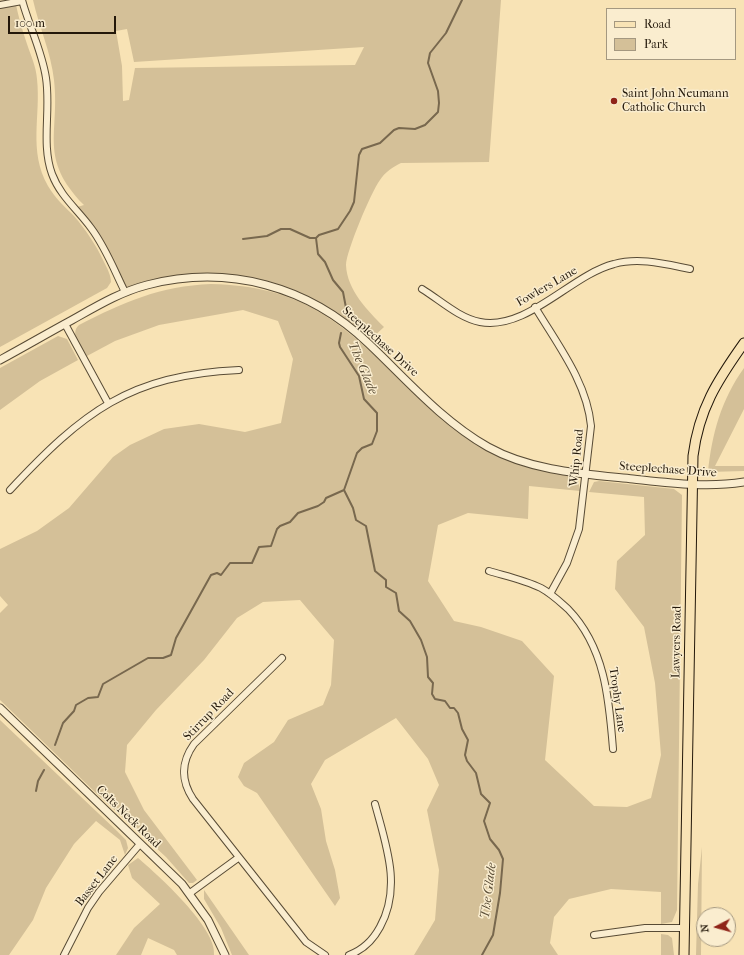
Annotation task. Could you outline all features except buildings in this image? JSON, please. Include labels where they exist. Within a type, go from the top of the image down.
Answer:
[{"type":"main road","name":"Lawyers Road","points":[[684,955],[692,485],[695,439],[704,407],[720,377],[744,343]]},
{"type":"street","points":[[0,4],[22,0],[46,77],[48,94],[47,153],[52,175],[63,195],[91,228],[101,243],[125,292]]},
{"type":"street","name":"Fowlers Lane","points":[[422,289],[461,314],[479,322],[489,323],[506,321],[535,307],[595,272],[614,264],[639,261],[690,269]]},
{"type":"street","name":"Steeplechase Drive","points":[[0,360],[125,292],[146,285],[180,279],[222,277],[262,283],[319,305],[343,320],[369,343],[442,415],[490,448],[529,464],[586,474],[692,485],[744,482]]},
{"type":"street","name":"Whip Road","points":[[535,307],[582,387],[587,399],[591,426],[579,529],[567,563],[550,594]]},
{"type":"street","points":[[65,324],[108,403]]},
{"type":"street","points":[[10,490],[58,440],[108,403],[131,392],[172,378],[240,370]]},
{"type":"street","name":"Trophy Lane","points":[[489,571],[530,584],[550,594],[580,623],[595,648],[604,678],[613,749]]},
{"type":"street","name":"Stirrup Road","points":[[282,658],[194,744],[186,759],[184,767],[185,784],[188,792],[238,858],[306,942],[325,955]]},
{"type":"street","name":"Colts Neck Road","points":[[0,708],[190,893],[208,920],[224,955]]},
{"type":"street","points":[[349,955],[363,948],[377,933],[388,911],[391,899],[392,874],[390,859],[375,804]]},
{"type":"street","name":"Basset Lane","points":[[64,955],[88,908],[99,892],[140,844]]},
{"type":"street","points":[[190,893],[238,858]]},
{"type":"street","points":[[594,935],[645,928],[684,928]]},
{"type":"green space","points":[[0,0],[15,0],[22,28],[36,70],[38,93],[36,133],[38,159],[42,173],[48,186],[60,202],[87,232],[108,269],[111,282],[107,288],[0,347]]},
{"type":"green space","points":[[33,0],[501,0],[489,162],[401,163],[389,170],[380,180],[360,222],[350,248],[346,265],[347,274],[354,291],[365,307],[384,327],[371,339],[281,289],[200,277],[125,292],[112,261],[74,208],[84,205],[70,188],[61,173],[56,159],[54,145],[54,80],[50,59]],"holes":[[[127,29],[134,62],[364,47],[355,65],[135,68],[129,100],[123,101],[122,66],[116,31]]]},
{"type":"green space","points":[[211,284],[243,286],[270,292],[295,300],[317,311],[359,341],[450,427],[468,439],[509,460],[578,480],[580,491],[529,486],[528,519],[468,513],[438,525],[428,581],[454,621],[481,627],[522,641],[554,676],[545,760],[594,806],[627,807],[651,798],[661,755],[655,683],[644,627],[615,589],[617,561],[645,535],[644,497],[589,492],[594,482],[599,481],[674,489],[682,495],[677,910],[672,922],[661,924],[661,892],[611,889],[569,899],[554,917],[550,943],[558,955],[414,955],[435,920],[439,870],[427,810],[439,785],[428,759],[396,718],[325,760],[311,784],[321,809],[326,841],[335,870],[340,898],[335,906],[257,793],[244,786],[238,777],[244,763],[274,742],[288,720],[323,705],[331,685],[334,640],[300,600],[263,602],[237,618],[204,660],[156,710],[127,745],[125,772],[144,810],[197,880],[193,883],[189,883],[166,857],[98,795],[0,700],[0,613],[8,605],[0,596],[0,549],[37,531],[69,508],[113,457],[130,445],[164,429],[199,424],[245,432],[281,423],[293,359],[278,321],[243,310],[159,325],[115,341],[87,356],[79,345],[75,332],[79,325],[111,309],[127,302],[175,288]]},
{"type":"green space","points":[[58,336],[67,339],[78,360],[40,381],[0,410],[0,368]]},
{"type":"green space","points":[[744,368],[744,409],[715,466],[744,466],[744,471],[708,472],[712,444],[719,418],[729,392]]},
{"type":"green space","points":[[0,720],[126,840],[128,848],[125,855],[120,840],[96,821],[74,844],[46,888],[33,920],[9,955],[0,955]]},
{"type":"green space","points":[[702,847],[701,907],[697,907]]},
{"type":"green space","points":[[138,858],[185,903],[197,917],[213,944],[214,955],[177,955],[174,950],[148,938],[141,955],[116,955],[134,928],[160,904],[132,878],[128,865]]},
{"type":"green space","points":[[204,890],[249,955],[232,955],[221,928],[204,899]]},
{"type":"green space","points":[[661,934],[668,935],[672,938],[674,955],[661,955]]},
{"type":"green space","points":[[696,947],[701,947],[701,955],[696,955]]},
{"type":"waterway","name":"The Glade","points":[[316,238],[319,235],[338,229],[350,211],[354,202],[359,155],[362,149],[380,143],[394,130],[399,128],[415,129],[425,125],[438,112],[438,91],[428,63],[430,53],[446,33],[462,0]]},
{"type":"waterway","points":[[243,239],[267,236],[281,229],[290,229],[310,238],[316,238]]},
{"type":"waterway","name":"The Glade","points":[[316,238],[318,254],[325,262],[333,280],[343,292],[347,313]]},
{"type":"waterway","name":"The Glade","points":[[341,333],[339,343],[340,347],[359,376],[364,399],[377,413],[377,431],[372,444],[362,448],[357,453],[344,490],[353,508],[356,520],[366,526],[375,571],[386,580],[386,587],[396,593],[399,611],[410,621],[421,640],[427,657],[428,677],[433,683],[432,694],[435,699],[445,701],[450,708],[454,708],[458,713],[462,729],[468,740],[465,755],[467,761],[476,773],[481,794],[490,803],[484,821],[490,839],[499,850],[503,859],[500,893],[493,935],[482,955]]},
{"type":"waterway","points":[[55,745],[63,723],[74,711],[76,705],[88,698],[98,697],[103,684],[148,658],[163,658],[171,655],[176,638],[211,575],[217,573],[221,575],[230,563],[252,563],[259,547],[271,546],[277,529],[280,526],[290,522],[298,513],[318,506],[324,502],[326,498],[344,490]]},
{"type":"waterway","points":[[36,791],[38,781],[44,770]]},
{"type":"place","name":"Saint John Neumann Catholic Church","points":[[614,101]]}]
